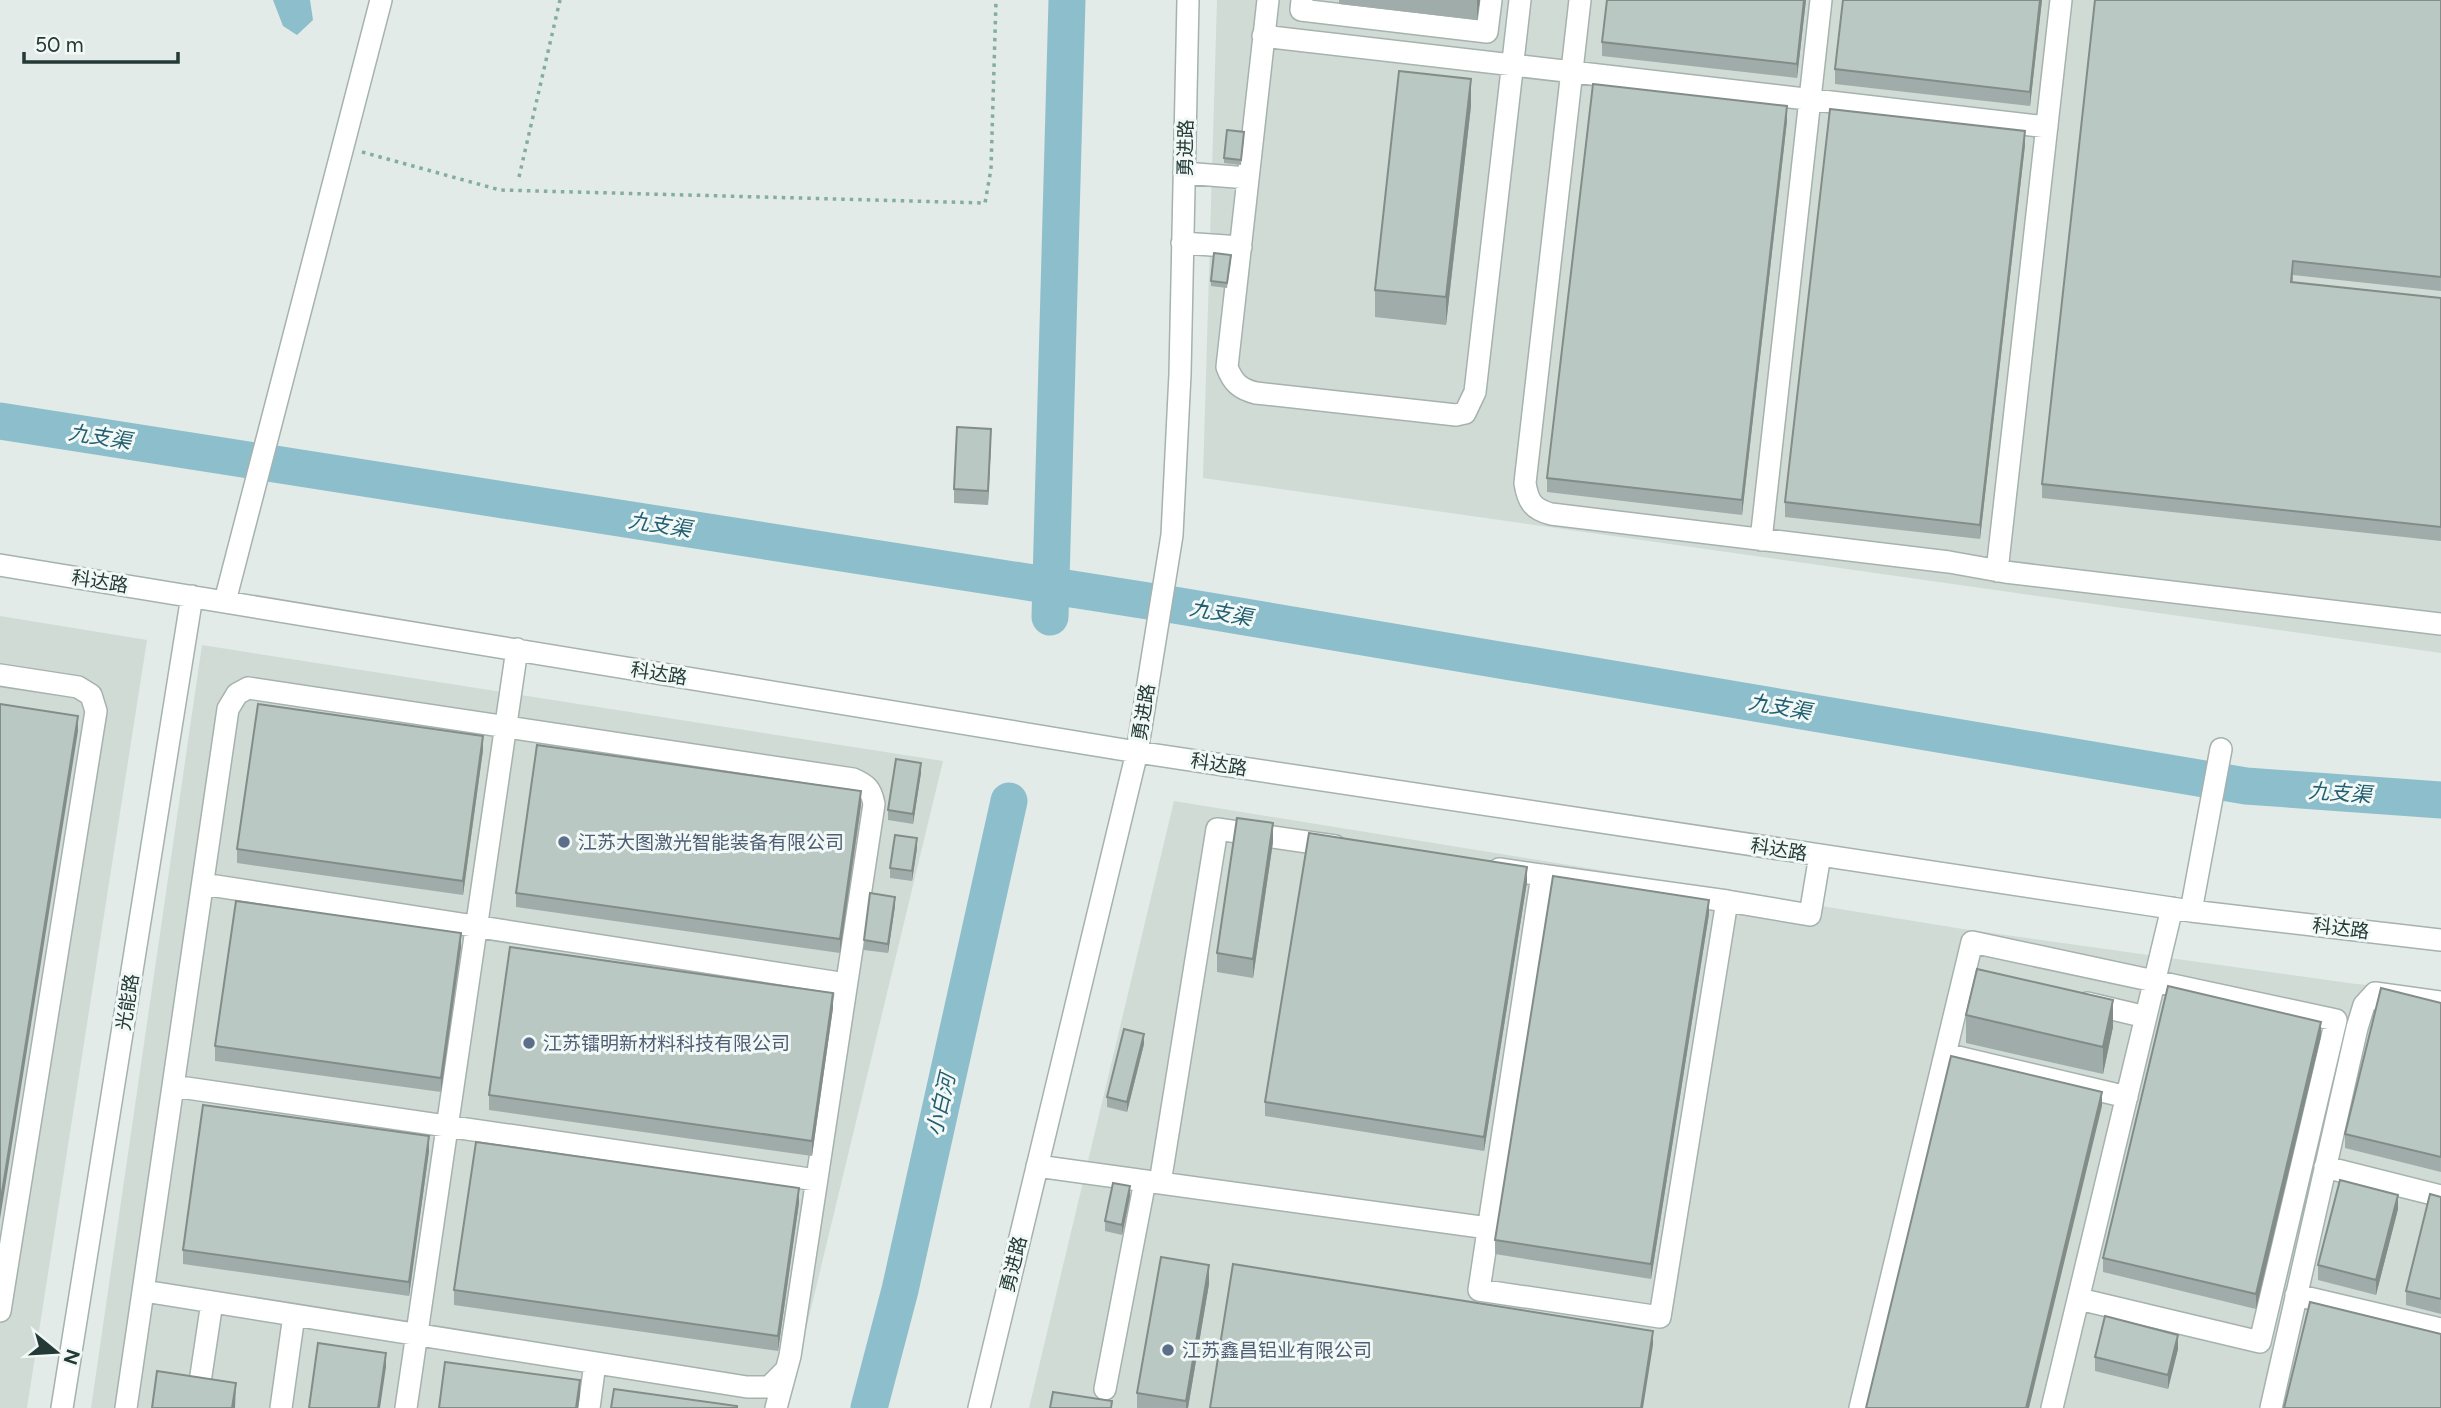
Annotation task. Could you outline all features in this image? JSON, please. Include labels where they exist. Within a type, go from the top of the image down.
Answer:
[{"type":"street","points":[[225,601],[381,0]]},
{"type":"street","name":"勇进路","points":[[979,1408],[1137,752],[1172,535],[1180,374],[1188,0]]},
{"type":"street","points":[[1268,0],[1227,367],[1231,379],[1237,385],[1256,393],[1455,415],[1465,413],[1475,392],[1520,0]]},
{"type":"street","points":[[1302,0],[1301,10],[1331,7],[1397,21],[1487,32],[1491,0]]},
{"type":"street","points":[[1580,0],[1525,484],[1527,498],[1536,510],[1948,562],[1997,571],[2441,624]]},
{"type":"street","points":[[1761,540],[1821,0]]},
{"type":"street","points":[[1997,571],[2061,0]]},
{"type":"street","points":[[1394,51],[1397,21]]},
{"type":"street","points":[[1264,36],[2047,127]]},
{"type":"street","points":[[1184,173],[1248,178]]},
{"type":"street","points":[[1182,243],[1241,247]]},
{"type":"street","name":"科达路","points":[[0,565],[1137,752],[2182,910],[2441,940]]},
{"type":"street","name":"光能路","points":[[62,1408],[192,596]]},
{"type":"street","points":[[405,1408],[517,649]]},
{"type":"street","points":[[0,675],[78,687],[91,695],[96,712],[0,1311]]},
{"type":"street","points":[[126,1408],[228,709],[237,694],[248,688],[853,779],[865,784],[871,791],[873,804],[790,1356],[776,1408]]},
{"type":"street","points":[[2052,1408],[2155,980],[2201,857],[2221,749]]},
{"type":"street","points":[[1105,1389],[1152,1182],[1217,830],[1353,848]]},
{"type":"street","points":[[1475,866],[1810,915],[1819,855]]},
{"type":"street","points":[[1542,875],[1479,1290],[1660,1317],[1727,901]]},
{"type":"street","points":[[203,884],[846,984]]},
{"type":"street","points":[[1860,1408],[1972,942],[2336,1020],[2260,1342],[2078,1299]]},
{"type":"street","points":[[1964,974],[1990,980]]},
{"type":"street","points":[[2271,1408],[2364,1005],[2375,993],[2441,1002]]},
{"type":"street","points":[[2068,999],[2146,1017]]},
{"type":"street","points":[[1945,1054],[2127,1097]]},
{"type":"street","points":[[173,1086],[816,1180]]},
{"type":"street","points":[[1037,1167],[1488,1228]]},
{"type":"street","points":[[2325,1167],[2441,1196]]},
{"type":"street","points":[[144,1291],[747,1387],[769,1387],[784,1372]]},
{"type":"street","points":[[2297,1295],[2441,1329]]},
{"type":"street","points":[[200,1382],[212,1302]]},
{"type":"street","points":[[281,1408],[294,1315]]},
{"type":"street","points":[[589,1408],[595,1363]]},
{"type":"path","points":[[519,177],[560,0]]},
{"type":"path","points":[[343,146],[499,190],[985,203],[991,169],[996,0]]},
{"type":"shaded area","points":[[1217,0],[2441,0],[2441,653],[1203,478]]},
{"type":"shaded area","points":[[0,616],[147,640],[27,1408],[0,1408]]},
{"type":"shaded area","points":[[202,645],[943,761],[787,1408],[91,1408]]},
{"type":"shaded area","name":"江苏鑫昌铝业有限公司","points":[[1174,801],[1963,929],[2356,984],[2441,991],[2441,1408],[1029,1408]]},
{"type":"water","points":[[273,0],[310,0],[313,20],[297,35],[283,26]]},
{"type":"building","points":[[1607,0],[1804,0],[1797,64],[1602,42]]},
{"type":"building","points":[[1843,0],[2040,0],[2030,92],[1835,69]]},
{"type":"building","points":[[2095,0],[2441,0],[2441,277],[2293,261],[2291,282],[2441,298],[2441,527],[2042,484]]},
{"type":"building","points":[[1399,71],[1471,79],[1446,297],[1375,290]]},
{"type":"building","points":[[1593,84],[1787,106],[1742,500],[1547,478]]},
{"type":"building","points":[[1830,109],[2025,131],[1980,525],[1785,502]]},
{"type":"building","points":[[1227,130],[1244,132],[1241,160],[1224,158]]},
{"type":"building","points":[[1214,253],[1231,255],[1227,283],[1211,281]]},
{"type":"building","points":[[957,427],[991,429],[988,491],[954,489]]},
{"type":"building","points":[[0,704],[78,716],[0,1205]]},
{"type":"building","points":[[258,704],[483,736],[463,881],[237,849]]},
{"type":"building","points":[[537,745],[861,791],[840,939],[516,893]]},
{"type":"building","points":[[896,759],[921,763],[913,814],[888,810]]},
{"type":"building","points":[[1237,818],[1273,823],[1253,959],[1217,953]]},
{"type":"building","points":[[1309,833],[1527,867],[1484,1137],[1265,1102]]},
{"type":"building","points":[[895,835],[917,838],[912,871],[890,868]]},
{"type":"building","points":[[1553,876],[1709,900],[1651,1264],[1495,1240]]},
{"type":"building","points":[[870,893],[895,897],[888,944],[864,940]]},
{"type":"building","points":[[236,901],[461,933],[441,1078],[215,1046]]},
{"type":"building","points":[[510,947],[833,993],[812,1141],[489,1095]]},
{"type":"building","points":[[1977,969],[2113,1000],[2103,1047],[1966,1015]]},
{"type":"building","points":[[2168,986],[2321,1022],[2256,1294],[2103,1258]]},
{"type":"building","points":[[2381,988],[2441,1003],[2441,1157],[2345,1134]]},
{"type":"building","points":[[1124,1029],[1144,1034],[1127,1102],[1107,1097]]},
{"type":"building","points":[[1951,1056],[2102,1092],[2026,1408],[1866,1408]]},
{"type":"building","points":[[203,1105],[429,1136],[409,1282],[183,1250]]},
{"type":"building","points":[[476,1142],[799,1188],[778,1336],[454,1290]]},
{"type":"building","points":[[2340,1180],[2398,1195],[2376,1280],[2318,1265]]},
{"type":"building","points":[[1113,1183],[1130,1186],[1122,1225],[1105,1221]]},
{"type":"building","points":[[2430,1194],[2441,1197],[2441,1299],[2406,1291]]},
{"type":"building","points":[[1161,1257],[1209,1265],[1186,1401],[1137,1393]]},
{"type":"building","points":[[1233,1264],[1653,1331],[1641,1408],[1210,1408]]},
{"type":"building","points":[[2310,1302],[2441,1334],[2441,1408],[2284,1408]]},
{"type":"building","points":[[2105,1316],[2178,1335],[2168,1375],[2095,1357]]},
{"type":"building","points":[[318,1343],[386,1353],[378,1408],[309,1408]]},
{"type":"building","points":[[445,1362],[580,1380],[576,1408],[439,1408]]},
{"type":"building","points":[[157,1371],[236,1383],[232,1408],[152,1408]]},
{"type":"building","points":[[614,1389],[737,1406],[737,1408],[611,1408]]},
{"type":"building","points":[[1053,1392],[1112,1401],[1111,1408],[1050,1408]]},
{"type":"waterway","points":[[1050,617],[1067,0]]},
{"type":"waterway","name":"九支渠","points":[[0,421],[1180,606],[2246,786],[2441,800]]},
{"type":"waterway","name":"小白河","points":[[869,1408],[900,1290],[1009,801]]},
{"type":"place","name":"江苏大图激光智能装备有限公司","points":[[564,842]]},
{"type":"place","name":"江苏镭明新材料科技有限公司","points":[[529,1043]]},
{"type":"place","name":"江苏鑫昌铝业有限公司","points":[[1168,1350]]}]
